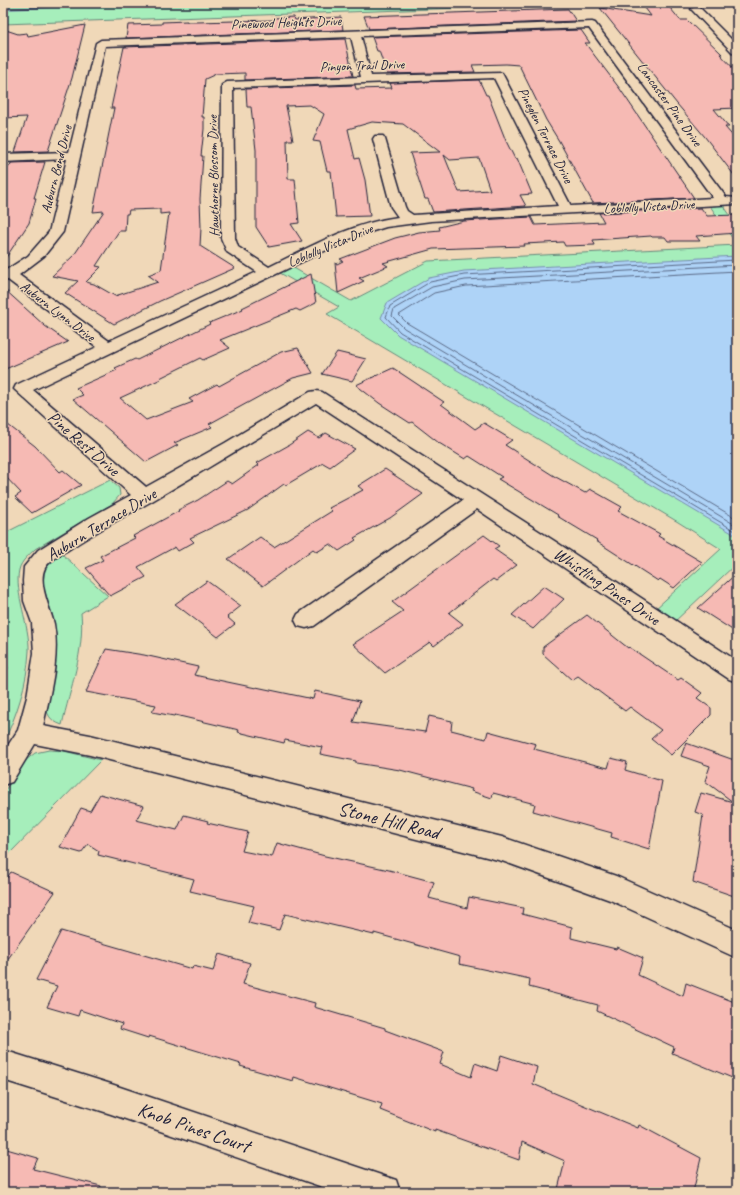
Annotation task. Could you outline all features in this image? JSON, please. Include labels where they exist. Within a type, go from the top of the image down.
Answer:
[{"type":"street","points":[[696,9],[737,51]]},
{"type":"street","name":"Pinewood Heights Drive","points":[[101,43],[592,25]]},
{"type":"street","name":"Lancaster Pine Drive","points":[[592,25],[730,201]]},
{"type":"street","points":[[355,34],[367,80]]},
{"type":"street","name":"Auburn Bend Drive","points":[[6,276],[35,258],[48,244],[56,232],[101,43]]},
{"type":"street","name":"Pinyon Trail Drive","points":[[227,85],[498,75]]},
{"type":"street","name":"Pineglen Terrace Drive","points":[[498,75],[567,210]]},
{"type":"street","name":"Hawthorne Blossom Drive","points":[[227,85],[228,238],[232,249],[267,272]]},
{"type":"street","points":[[379,139],[398,207],[401,213],[409,219]]},
{"type":"street","points":[[3,158],[75,155]]},
{"type":"street","name":"Loblolly Vista Drive","points":[[22,389],[348,234],[384,223],[409,219],[730,201]]},
{"type":"street","name":"Auburn Lynn Drive","points":[[6,276],[108,348]]},
{"type":"street","name":"Pine Rest Drive","points":[[22,389],[145,496]]},
{"type":"street","name":"Auburn Terrace Drive","points":[[3,774],[29,733],[38,697],[46,653],[43,623],[32,581],[34,567],[45,555],[96,523],[316,396]]},
{"type":"street","name":"Whistling Pines Drive","points":[[316,396],[737,673]]},
{"type":"street","points":[[306,620],[476,500]]},
{"type":"street","name":"Stone Hill Road","points":[[29,733],[90,745],[502,849],[616,889],[737,944]]},
{"type":"street","name":"Knob Pines Court","points":[[3,1065],[111,1099],[384,1192]]},
{"type":"green space","points":[[3,3],[605,3],[3,24]]},
{"type":"green space","points":[[723,205],[737,225],[737,245],[710,206]]},
{"type":"green space","points":[[737,245],[737,563],[673,623],[654,610],[721,549],[327,314],[339,307],[280,273],[292,267],[351,301],[428,261]]},
{"type":"green space","points":[[110,480],[119,488],[120,495],[112,504],[35,549],[20,567],[18,579],[20,599],[29,641],[28,664],[24,687],[13,722],[3,744],[3,679],[8,668],[3,648],[3,534]]},
{"type":"green space","points":[[61,553],[108,596],[81,613],[82,627],[79,655],[62,725],[54,721],[49,716],[47,710],[48,697],[54,675],[56,642],[53,618],[45,592],[42,574],[44,566]]},
{"type":"green space","points":[[49,750],[64,751],[101,760],[3,862],[3,793],[26,760],[35,753]]},
{"type":"water","points":[[737,256],[737,536],[398,335],[381,318],[387,303],[429,278],[464,271]]},
{"type":"building","points":[[666,3],[680,20],[687,20],[722,54],[720,54],[737,72],[737,108],[714,109],[729,127],[725,127],[737,141],[737,179],[705,137],[600,8],[651,16],[642,4]]},
{"type":"building","points":[[568,9],[576,21],[369,29],[364,16]]},
{"type":"building","points":[[294,17],[295,20],[341,17],[343,30],[126,38],[128,25],[162,24],[162,22],[187,21],[274,20],[274,18]]},
{"type":"building","points":[[85,25],[72,78],[48,151],[15,152],[27,117],[3,118],[3,29],[18,34],[27,33],[28,36]]},
{"type":"building","points":[[581,30],[590,43],[585,43],[620,89],[694,198],[593,203],[546,120],[519,65],[472,65],[475,72],[387,74],[379,51],[377,51],[372,37]]},
{"type":"building","points":[[345,39],[353,76],[245,80],[245,73],[216,74],[205,79],[202,117],[204,117],[204,129],[201,156],[203,156],[200,199],[200,246],[235,268],[160,301],[114,324],[65,293],[78,281],[52,276],[74,255],[104,211],[93,212],[114,108],[111,108],[124,47]],"holes":[[[160,209],[160,214],[169,213],[161,270],[148,275],[158,282],[115,296],[94,284],[86,282],[101,267],[96,266],[119,231],[125,231],[126,214],[128,214],[129,210]]]},
{"type":"building","points":[[479,80],[486,95],[488,95],[506,141],[515,159],[517,158],[532,194],[520,195],[526,206],[433,212],[428,199],[425,199],[410,153],[440,152],[403,124],[372,122],[348,129],[355,159],[359,158],[365,180],[370,216],[336,217],[331,171],[327,171],[320,142],[313,141],[324,114],[310,105],[286,106],[293,140],[287,140],[288,179],[295,179],[299,223],[291,224],[302,241],[269,247],[256,227],[256,150],[251,107],[247,107],[246,89],[355,85],[356,89],[392,88],[390,83]],"holes":[[[444,155],[450,160],[479,158],[490,190],[459,192]]]},
{"type":"building","points":[[45,162],[34,198],[36,198],[29,223],[3,262],[3,172],[5,166],[10,166],[11,163]]},
{"type":"building","points":[[701,208],[707,216],[737,215],[737,233],[696,236],[700,241],[668,241],[665,237],[651,236],[593,240],[595,245],[565,246],[563,242],[524,244],[525,246],[433,249],[383,263],[388,266],[359,278],[364,281],[338,293],[335,263],[337,264],[343,261],[340,259],[395,238],[419,232],[440,230],[439,227],[464,221],[531,217],[535,225],[604,222],[599,213]]},
{"type":"building","points":[[311,274],[316,303],[300,311],[296,309],[220,340],[230,348],[203,360],[200,358],[160,378],[161,379],[120,398],[146,420],[193,402],[189,399],[217,384],[219,386],[281,352],[298,348],[313,373],[293,378],[209,424],[212,427],[174,443],[178,445],[146,462],[73,399],[83,395],[76,388],[117,370],[115,368],[135,359],[137,360],[210,324],[209,323],[243,309],[242,308]]},
{"type":"building","points":[[3,288],[45,326],[68,342],[3,370]]},
{"type":"building","points":[[337,352],[366,359],[352,381],[322,374]]},
{"type":"building","points":[[393,368],[444,402],[441,404],[475,429],[484,423],[512,440],[505,445],[554,476],[585,493],[590,489],[622,507],[618,511],[660,534],[658,536],[702,562],[674,588],[660,579],[658,581],[596,541],[597,540],[557,516],[558,515],[498,479],[502,477],[469,456],[465,459],[439,443],[412,422],[410,423],[379,403],[356,385]]},
{"type":"building","points":[[3,421],[35,446],[60,472],[63,470],[81,485],[32,513],[15,497],[21,493],[3,474]]},
{"type":"building","points":[[308,432],[319,438],[326,433],[355,449],[330,467],[323,463],[286,485],[284,484],[248,510],[190,538],[194,542],[178,551],[175,547],[138,567],[146,577],[110,596],[86,568],[103,560],[100,556],[135,538],[133,536],[198,500],[227,481],[232,484],[259,465],[257,463],[289,445]]},
{"type":"building","points":[[385,469],[423,494],[390,518],[354,538],[356,540],[339,551],[330,544],[317,552],[313,549],[263,586],[228,559],[260,537],[274,547],[332,511],[329,508],[363,490],[358,486]]},
{"type":"building","points":[[484,535],[499,546],[494,549],[517,565],[496,581],[493,579],[449,613],[463,624],[434,646],[430,642],[385,673],[353,644],[403,611],[392,602]]},
{"type":"building","points":[[737,573],[737,633],[698,608]]},
{"type":"building","points":[[207,581],[241,606],[227,617],[235,624],[218,637],[175,604]]},
{"type":"building","points":[[544,586],[564,599],[533,629],[512,615]]},
{"type":"building","points":[[587,615],[628,648],[629,647],[678,680],[681,678],[702,693],[697,698],[711,708],[711,715],[671,755],[651,739],[661,730],[630,707],[625,711],[578,676],[572,680],[543,654],[543,647]]},
{"type":"building","points":[[106,649],[144,655],[198,667],[194,675],[256,688],[313,699],[315,691],[360,701],[353,722],[425,732],[429,716],[452,721],[451,730],[486,739],[488,731],[536,744],[534,749],[608,768],[611,758],[627,762],[625,770],[662,781],[649,849],[611,837],[612,833],[533,811],[535,804],[493,793],[492,798],[471,791],[472,789],[400,770],[356,763],[356,761],[320,754],[322,747],[285,740],[284,743],[238,732],[239,730],[175,715],[152,712],[156,705],[86,692]]},
{"type":"building","points":[[686,743],[737,761],[737,897],[693,882],[703,815],[695,812],[701,793],[733,802],[705,781],[710,766],[681,756]]},
{"type":"building","points":[[100,794],[144,806],[136,820],[177,830],[184,815],[208,821],[207,823],[248,832],[242,851],[272,857],[277,843],[434,882],[429,898],[467,908],[469,897],[523,908],[522,914],[572,927],[571,938],[616,949],[617,947],[643,958],[638,975],[683,996],[686,983],[737,1003],[737,1080],[672,1053],[674,1047],[597,1011],[598,1005],[529,987],[530,979],[459,964],[460,957],[374,933],[374,935],[285,914],[279,930],[248,923],[254,906],[190,891],[194,879],[98,855],[99,851],[88,844],[81,853],[60,847],[81,808],[90,811]]},
{"type":"building","points":[[11,872],[55,892],[3,966],[3,883]]},
{"type":"building","points":[[61,931],[192,969],[193,966],[213,971],[219,954],[250,963],[243,984],[315,1003],[314,1007],[385,1028],[385,1030],[444,1052],[440,1064],[471,1077],[475,1063],[497,1071],[501,1055],[537,1067],[533,1084],[638,1128],[639,1125],[701,1158],[693,1192],[565,1192],[558,1189],[565,1161],[522,1142],[519,1160],[435,1130],[435,1132],[380,1110],[382,1104],[294,1077],[293,1081],[240,1066],[241,1064],[149,1036],[148,1038],[120,1029],[122,1024],[80,1010],[78,1016],[47,1007],[57,986],[36,980]]},
{"type":"building","points":[[3,1148],[38,1158],[33,1169],[101,1186],[100,1192],[3,1192]]},
{"type":"waterway","points":[[3,9],[171,3]]}]
